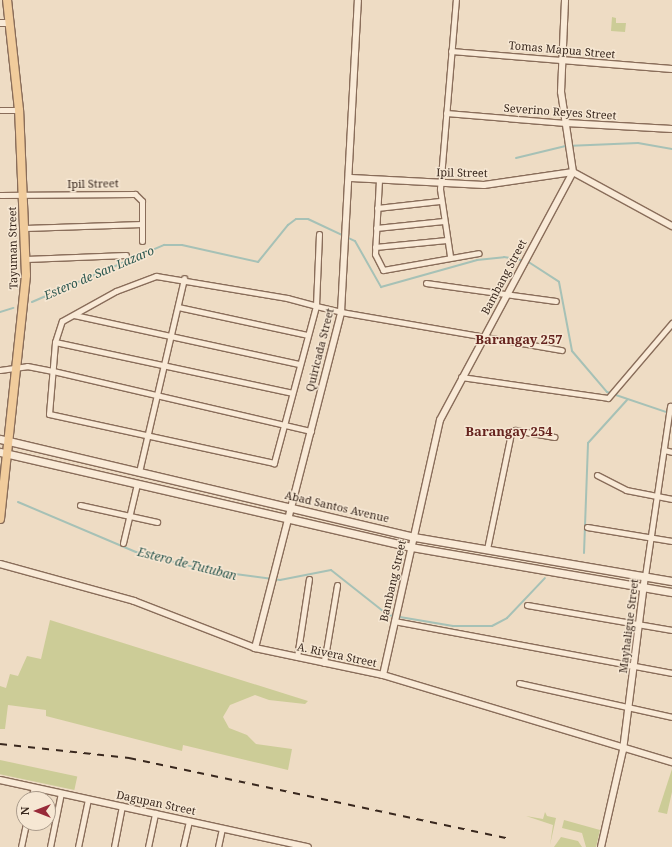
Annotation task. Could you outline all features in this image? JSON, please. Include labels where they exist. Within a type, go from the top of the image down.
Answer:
[{"type":"main road","name":"Tayuman Street","points":[[0,518],[4,452],[9,440],[26,259],[19,110],[7,0]]},
{"type":"main road","name":"Abad Santos Avenue","points":[[0,439],[414,537],[672,581]]},
{"type":"main road","name":"Abad Santos Avenue","points":[[4,452],[411,547],[672,592]]},
{"type":"street","name":"Quiricada Street","points":[[255,648],[341,312],[347,235],[358,0]]},
{"type":"street","points":[[450,256],[440,201],[456,0]]},
{"type":"street","points":[[565,0],[561,60],[566,123],[573,172],[672,226]]},
{"type":"street","points":[[0,23],[10,23]]},
{"type":"street","name":"Tomas Mapua Street","points":[[451,51],[672,69]]},
{"type":"street","points":[[0,110],[19,110]]},
{"type":"street","name":"Severino Reyes Street","points":[[446,113],[566,123],[672,129]]},
{"type":"street","name":"Ipil Street","points":[[350,178],[484,185],[573,172]]},
{"type":"street","name":"Bambang Street","points":[[383,675],[440,420],[461,377],[573,172]]},
{"type":"street","points":[[379,180],[375,247],[380,267],[387,270],[450,256],[479,253]]},
{"type":"street","name":"Ipil Street","points":[[0,195],[135,194],[142,201],[142,241]]},
{"type":"street","points":[[377,208],[440,201]]},
{"type":"street","points":[[376,228],[444,221]]},
{"type":"street","points":[[25,228],[142,224]]},
{"type":"street","points":[[319,234],[316,306],[274,463],[147,437],[49,414],[56,342],[62,321],[150,277],[184,278],[316,306],[341,312],[482,338],[562,350]]},
{"type":"street","points":[[375,247],[447,240]]},
{"type":"street","points":[[26,259],[126,255]]},
{"type":"street","points":[[139,472],[184,278]]},
{"type":"street","points":[[426,283],[556,301]]},
{"type":"street","points":[[178,307],[307,335]]},
{"type":"street","points":[[74,314],[300,364]]},
{"type":"street","points":[[461,377],[608,398],[617,392],[672,323]]},
{"type":"street","points":[[56,342],[165,363],[292,393]]},
{"type":"street","points":[[0,370],[16,369],[27,366],[53,371],[158,394],[311,431]]},
{"type":"street","name":"Mayhaligue Street","points":[[601,847],[623,750],[645,576],[652,537],[670,407]]},
{"type":"street","points":[[487,549],[511,433],[515,430],[554,437]]},
{"type":"street","points":[[664,450],[672,452]]},
{"type":"street","points":[[597,475],[626,490],[672,498]]},
{"type":"street","points":[[123,543],[137,484]]},
{"type":"street","points":[[80,505],[130,518],[157,522]]},
{"type":"street","points":[[587,527],[672,541]]},
{"type":"street","name":"A. Rivera Street","points":[[0,564],[134,601],[255,648],[383,675],[623,750],[672,762]]},
{"type":"street","points":[[297,657],[309,579]]},
{"type":"street","points":[[324,663],[337,585]]},
{"type":"street","points":[[527,605],[672,630]]},
{"type":"street","points":[[395,618],[672,673]]},
{"type":"street","points":[[519,682],[628,709],[672,717]]},
{"type":"street","name":"Dagupan Street","points":[[0,780],[222,828],[288,845],[308,847]]},
{"type":"street","points":[[33,791],[34,787]]},
{"type":"street","points":[[50,847],[61,793]]},
{"type":"street","points":[[78,847],[88,799]]},
{"type":"street","points":[[114,847],[122,806]]},
{"type":"street","points":[[148,847],[155,813]]},
{"type":"street","points":[[183,847],[189,821]]},
{"type":"street","points":[[218,847],[222,828]]},
{"type":"street","points":[[21,847],[24,831]]},
{"type":"green space","points":[[612,17],[616,18],[616,23],[626,23],[625,32],[611,31]]},
{"type":"green space","points":[[50,620],[308,701],[305,704],[269,700],[255,695],[230,705],[223,717],[229,728],[247,735],[256,744],[292,749],[288,770],[183,745],[182,751],[46,716],[46,710],[8,705],[5,729],[0,729],[0,686],[6,688],[10,674],[18,676],[27,656],[41,659]]},
{"type":"green space","points":[[0,760],[77,776],[74,790],[0,774]]},
{"type":"green space","points":[[672,769],[672,792],[667,814],[658,812]]},
{"type":"green space","points":[[545,812],[547,816],[556,818],[550,845],[553,825],[526,816],[543,819]]},
{"type":"green space","points":[[564,820],[600,830],[596,847],[586,847],[582,833],[562,828]]},
{"type":"green space","points":[[561,837],[578,841],[582,847],[554,847]]},
{"type":"waterway","name":"Estero de San Lazaro","points":[[516,158],[566,146],[638,143],[672,149]]},
{"type":"waterway","points":[[32,302],[164,245],[182,245],[258,262],[288,225],[296,219],[308,219],[355,241],[381,287],[477,260],[504,257],[527,261],[559,282],[572,351],[607,392],[672,414]]},
{"type":"waterway","name":"Estero de San Lazaro","points":[[0,312],[13,308]]},
{"type":"waterway","name":"Estero de Tutuban","points":[[584,553],[588,443],[627,400]]},
{"type":"waterway","name":"Estero de Tutuban","points":[[18,502],[136,552],[205,570],[280,580],[331,570],[388,615],[453,626],[492,626],[507,618],[545,578]]},
{"type":"railway","points":[[0,744],[129,758],[511,839]]},
{"type":"district","name":"Barangay 257","points":[[519,339]]},
{"type":"district","name":"Barangay 254","points":[[509,431]]}]
